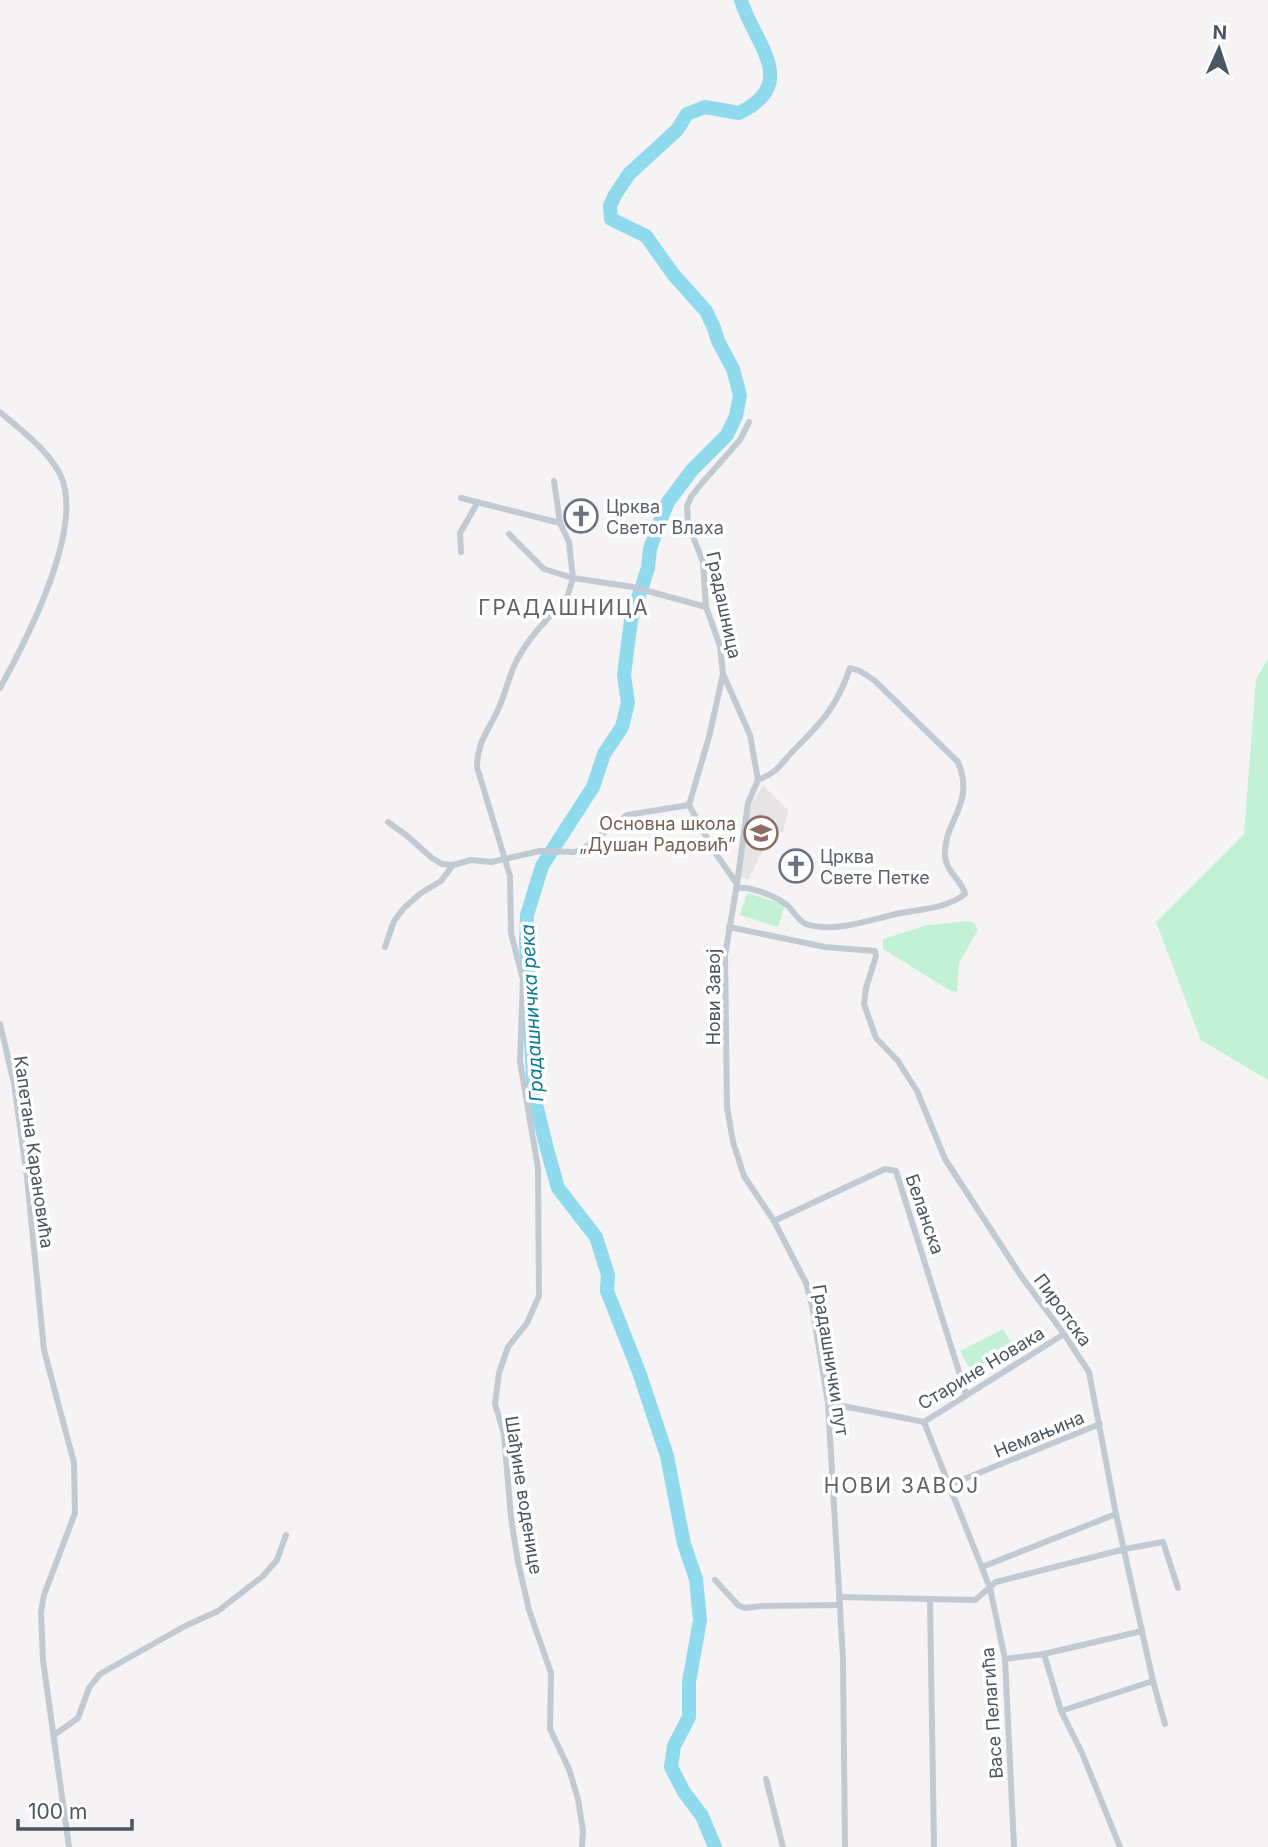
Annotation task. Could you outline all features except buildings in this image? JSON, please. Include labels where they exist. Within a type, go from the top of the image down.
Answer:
[{"type":"street","points":[[0,412],[39,444],[61,476],[67,511],[60,551],[46,592],[0,688]]},
{"type":"street","name":"Градашница","points":[[689,805],[709,737],[723,674],[720,646],[706,607],[704,562],[688,524],[687,506],[702,483],[740,440],[750,422]]},
{"type":"street","points":[[504,858],[479,780],[477,752],[481,737],[497,712],[522,651],[567,598],[573,578],[569,542],[559,523],[554,481]]},
{"type":"street","points":[[461,498],[559,523]]},
{"type":"street","points":[[461,552],[460,533],[478,502]]},
{"type":"street","points":[[509,534],[544,569],[573,578],[633,587],[706,607]]},
{"type":"street","points":[[387,822],[432,858],[442,864],[453,865],[471,860],[491,862],[541,851],[583,849],[626,816],[689,805],[737,886],[786,905],[803,923],[819,926],[863,923],[893,914],[935,907],[965,894],[949,871],[945,857],[947,839],[965,786],[958,762],[874,680],[860,671],[850,668],[841,695],[813,734],[795,749],[774,774],[758,780]]},
{"type":"street","points":[[723,674],[750,735],[758,780],[748,803],[737,886]]},
{"type":"street","name":"Шађине воденице","points":[[504,858],[510,876],[511,933],[523,979],[520,1062],[538,1168],[539,1296],[527,1323],[508,1347],[499,1373],[495,1404],[503,1434],[510,1518],[518,1562],[528,1610],[551,1673],[550,1729],[569,1769],[578,1799],[583,1831],[582,1847]]},
{"type":"street","points":[[385,947],[398,914],[415,898],[441,881],[453,865]]},
{"type":"street","name":"Нови Завој","points":[[726,1064],[725,955],[737,886]]},
{"type":"street","name":"Пиротска","points":[[729,927],[825,947],[875,951],[864,1004],[876,1038],[898,1061],[917,1091],[945,1159],[1021,1276],[1089,1372],[1116,1514],[1165,1724]]},
{"type":"street","name":"Капетана Карановића","points":[[0,1024],[14,1083],[27,1177],[44,1350],[74,1463],[75,1513],[44,1595],[41,1612],[43,1660],[69,1847]]},
{"type":"street","name":"Градашнички пут","points":[[726,1064],[727,1107],[737,1159],[744,1176],[774,1221],[802,1273],[809,1294],[828,1403],[839,1601],[845,1847]]},
{"type":"street","name":"Беланска","points":[[774,1221],[885,1169],[896,1171],[967,1394]]},
{"type":"street","name":"Старине Новака","points":[[828,1403],[924,1422],[1064,1334]]},
{"type":"street","name":"Васе Пелагића","points":[[924,1422],[990,1588],[1004,1659],[1014,1847]]},
{"type":"street","name":"Немањина","points":[[949,1485],[1100,1424]]},
{"type":"street","points":[[982,1567],[1116,1514]]},
{"type":"street","points":[[54,1735],[78,1718],[89,1688],[100,1674],[185,1626],[218,1611],[263,1576],[277,1560],[286,1535]]},
{"type":"street","points":[[715,1580],[739,1606],[745,1608],[839,1601],[975,1600],[996,1582],[1163,1542],[1178,1588]]},
{"type":"street","points":[[930,1599],[934,1847]]},
{"type":"street","points":[[1004,1659],[1044,1654],[1142,1631]]},
{"type":"street","points":[[1044,1654],[1061,1710],[1120,1847]]},
{"type":"street","points":[[1061,1710],[1153,1681]]},
{"type":"street","points":[[766,1779],[783,1847]]},
{"type":"shaded area","name":"Основна школа „Душан Радовић”","points":[[763,785],[788,810],[783,832],[771,834],[748,880],[740,876],[749,808]]},
{"type":"green space","points":[[1268,659],[1268,1080],[1201,1040],[1156,922],[1244,834],[1256,679]]},
{"type":"green space","points":[[747,893],[785,905],[778,927],[740,915]]},
{"type":"green space","points":[[969,921],[974,923],[978,930],[959,963],[957,992],[951,991],[883,949],[883,939],[928,925]]},
{"type":"green space","points":[[1003,1329],[1015,1351],[972,1373],[960,1351]]},
{"type":"waterway","name":"Градашничка река","points":[[715,1847],[702,1816],[684,1792],[671,1767],[674,1746],[689,1717],[689,1682],[700,1620],[696,1579],[684,1544],[667,1456],[639,1372],[607,1291],[608,1275],[596,1237],[558,1188],[547,1149],[534,1096],[526,943],[527,915],[542,866],[593,787],[604,754],[622,727],[628,703],[624,675],[631,620],[658,526],[668,502],[692,470],[727,435],[736,416],[740,395],[733,369],[706,311],[673,274],[646,236],[611,219],[610,206],[629,174],[677,130],[687,114],[705,107],[739,113],[758,101],[767,88],[770,75],[768,61],[741,0]]},
{"type":"place","name":"Црква Светог Влаха","points":[[581,516]]},
{"type":"place","name":"Основна школа „Душан Радовић”","points":[[761,833]]},
{"type":"place","name":"Црква Свете Петке","points":[[796,866]]},
{"type":"district","name":"ГРАДАШНИЦА","points":[[564,607]]},
{"type":"district","name":"НОВИ ЗАВОЈ","points":[[902,1485]]}]
